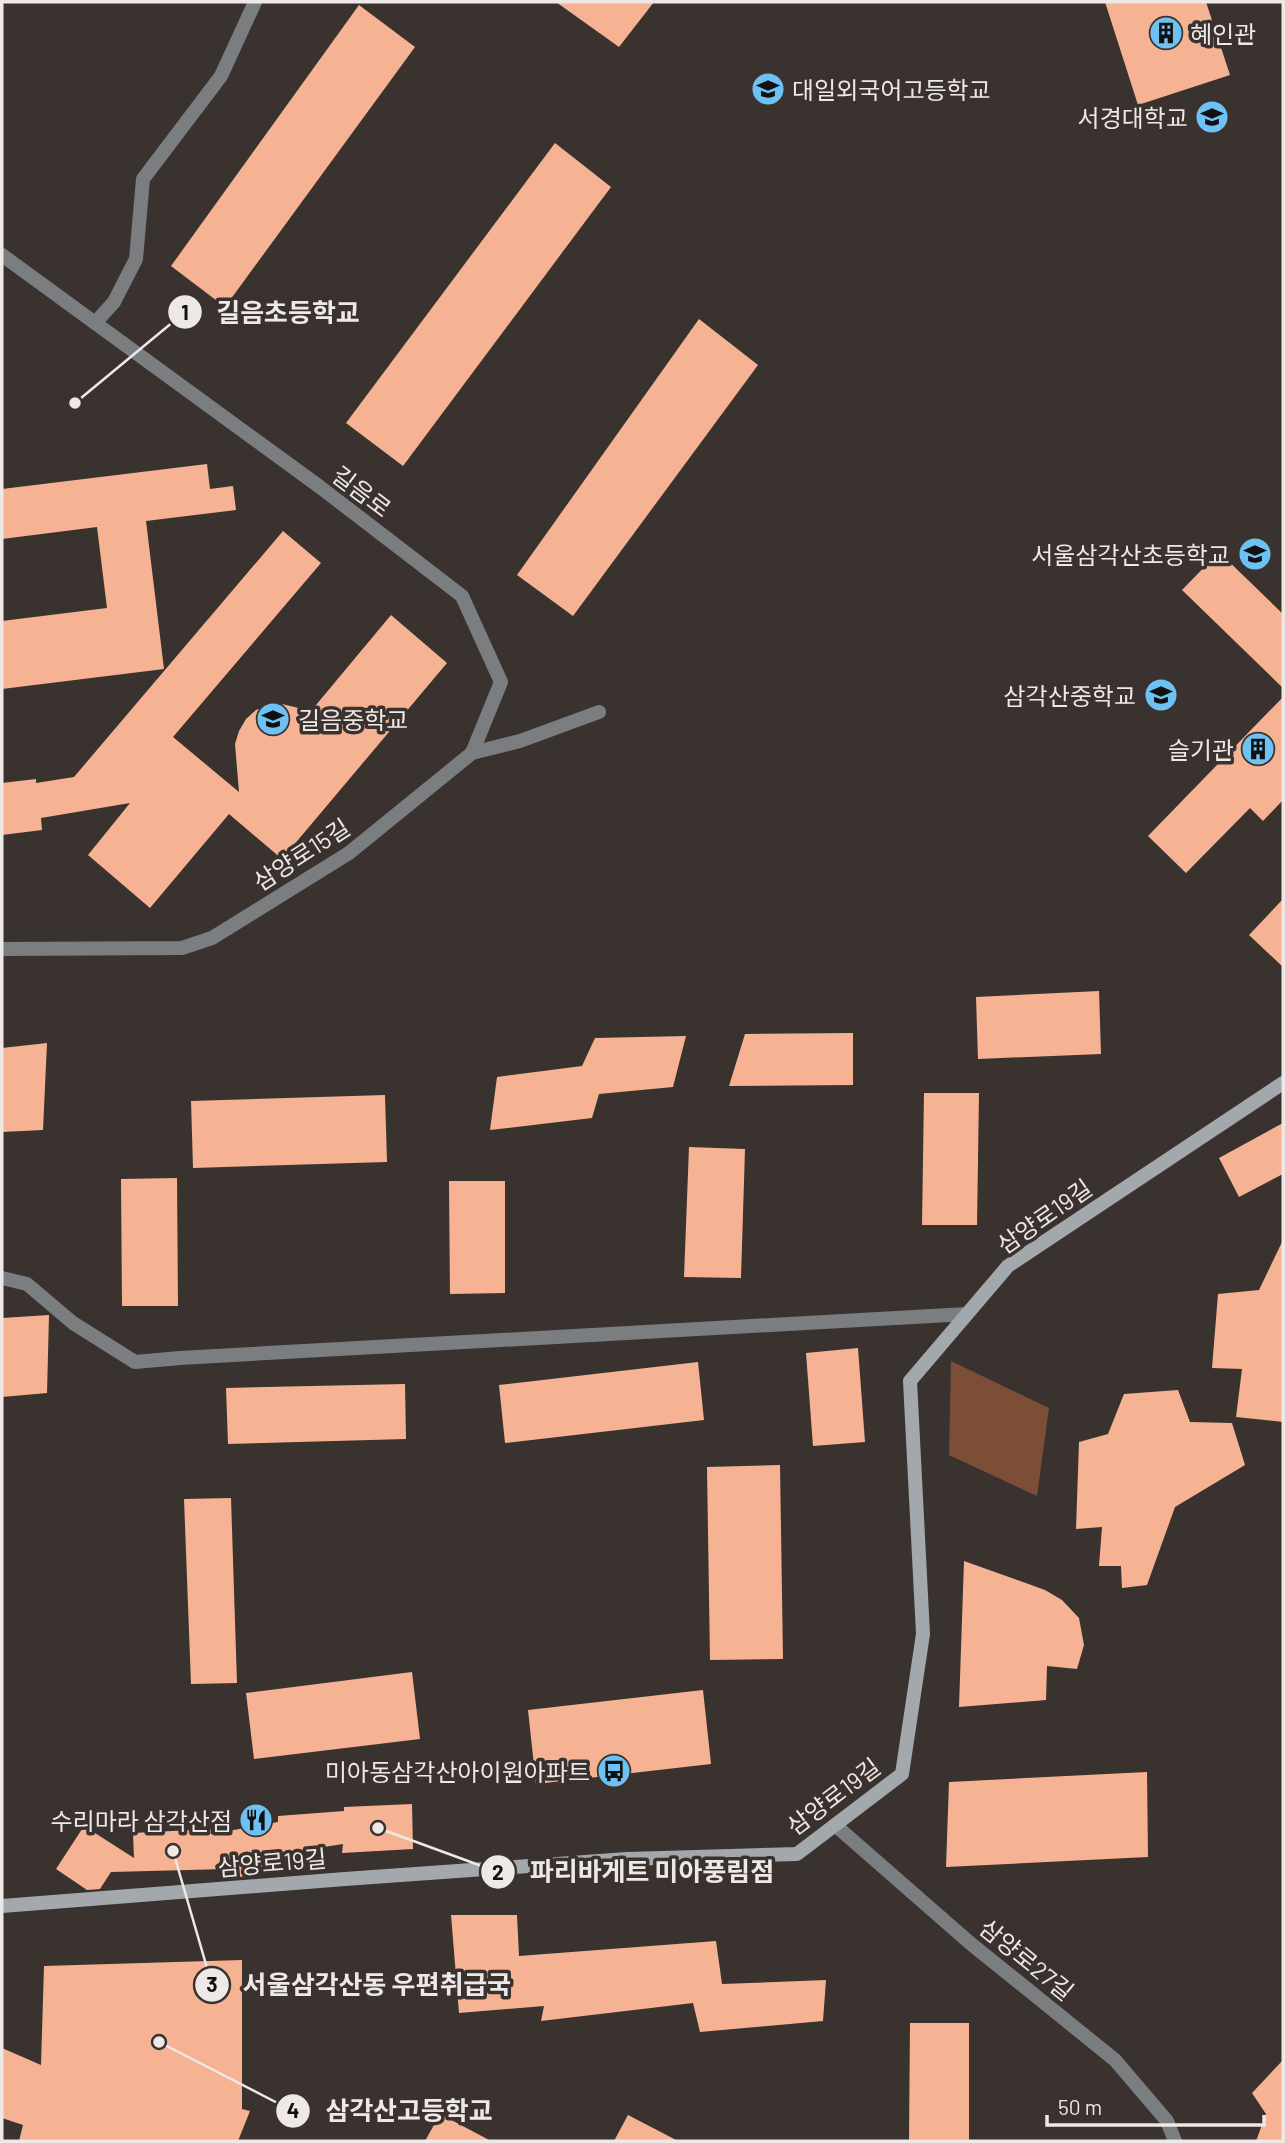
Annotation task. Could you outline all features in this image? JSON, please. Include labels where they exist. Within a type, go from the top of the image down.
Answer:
[{"type":"street","points":[[95,323],[114,302],[136,259],[143,179],[221,76],[255,2]]},
{"type":"street","name":"길음로","points":[[2,255],[320,486],[462,596],[500,682],[472,753]]},
{"type":"street","name":"삼양로15길","points":[[2,949],[182,948],[212,938],[349,853],[472,753],[520,741],[599,712]]},
{"type":"street","name":"삼양로19길","points":[[2,1906],[599,1861],[797,1854],[901,1774],[923,1634],[910,1381],[1008,1266],[1283,1083]]},
{"type":"street","points":[[2,1278],[27,1284],[74,1323],[135,1362],[967,1314]]},
{"type":"street","name":"삼양로27길","points":[[835,1825],[970,1943],[1115,2060],[1167,2121],[1175,2141]]},
{"type":"shaded area","points":[[951,1361],[1049,1408],[1037,1496],[949,1455]]},
{"type":"building","points":[[556,2],[654,2],[619,47]]},
{"type":"building","name":"혜인관","points":[[1105,2],[1206,2],[1230,75],[1138,105]]},
{"type":"building","points":[[359,5],[415,47],[225,307],[171,266]]},
{"type":"building","points":[[555,143],[611,187],[403,466],[346,423]]},
{"type":"building","points":[[699,319],[758,365],[573,616],[517,575]]},
{"type":"building","points":[[207,464],[210,489],[233,486],[236,510],[146,521],[164,669],[2,689],[2,621],[107,608],[97,527],[2,539],[2,489]]},
{"type":"building","points":[[283,531],[321,563],[173,737],[239,792],[235,744],[246,719],[256,710],[269,705],[282,704],[311,711],[391,615],[447,663],[282,859],[229,814],[150,908],[88,855],[130,803],[41,818],[42,830],[2,835],[2,783],[36,779],[36,783],[74,777]]},
{"type":"building","points":[[1219,552],[1283,614],[1283,688],[1182,590]]},
{"type":"building","name":"슬기관","points":[[1283,697],[1283,800],[1263,821],[1250,808],[1186,873],[1148,836]]},
{"type":"building","points":[[1283,899],[1283,967],[1249,935]]},
{"type":"building","points":[[1099,991],[1101,1054],[978,1059],[976,997]]},
{"type":"building","points":[[853,1033],[853,1085],[729,1086],[745,1034]]},
{"type":"building","points":[[686,1036],[673,1087],[599,1094],[592,1118],[490,1130],[497,1077],[582,1066],[595,1038]]},
{"type":"building","points":[[47,1043],[43,1130],[2,1132],[2,1048]]},
{"type":"building","points":[[924,1093],[979,1093],[977,1225],[922,1225]]},
{"type":"building","points":[[385,1095],[387,1162],[193,1168],[191,1101]]},
{"type":"building","points":[[1283,1123],[1283,1174],[1239,1197],[1219,1158]]},
{"type":"building","points":[[689,1147],[745,1149],[741,1278],[684,1277]]},
{"type":"building","points":[[177,1178],[178,1306],[122,1306],[121,1179]]},
{"type":"building","points":[[449,1181],[505,1181],[505,1293],[450,1294]]},
{"type":"building","points":[[1283,1240],[1283,1422],[1236,1417],[1242,1369],[1212,1368],[1218,1294],[1259,1290]]},
{"type":"building","points":[[49,1315],[47,1393],[2,1397],[2,1318]]},
{"type":"building","points":[[858,1348],[865,1442],[813,1446],[806,1353]]},
{"type":"building","points":[[698,1362],[704,1420],[505,1443],[499,1385]]},
{"type":"building","points":[[405,1384],[406,1439],[228,1444],[226,1388]]},
{"type":"building","points":[[1178,1390],[1190,1422],[1232,1423],[1245,1465],[1175,1507],[1147,1585],[1122,1588],[1121,1566],[1099,1566],[1102,1527],[1076,1529],[1079,1442],[1108,1434],[1124,1394]]},
{"type":"building","points":[[780,1465],[783,1659],[710,1660],[707,1467]]},
{"type":"building","points":[[231,1498],[237,1683],[191,1684],[184,1499]]},
{"type":"building","points":[[964,1561],[1045,1590],[1062,1600],[1079,1618],[1084,1645],[1077,1669],[1047,1666],[1046,1700],[959,1707]]},
{"type":"building","points":[[412,1672],[420,1739],[254,1759],[246,1693]]},
{"type":"building","points":[[703,1690],[711,1764],[536,1784],[528,1710]]},
{"type":"building","points":[[1147,1772],[1148,1857],[946,1867],[949,1782]]},
{"type":"building","points":[[412,1804],[413,1849],[342,1853],[343,1844],[266,1856],[269,1872],[227,1879],[226,1869],[111,1872],[100,1889],[87,1890],[56,1869],[84,1826],[134,1858],[133,1833],[211,1829],[211,1834],[278,1822],[278,1816],[344,1811],[344,1807]]},
{"type":"building","points":[[451,1915],[517,1915],[519,1956],[716,1941],[722,1984],[826,1980],[823,2021],[700,2032],[693,2003],[541,2021],[544,2006],[459,2013]]},
{"type":"building","points":[[242,1960],[242,2109],[250,2111],[238,2141],[19,2141],[23,2125],[2,2118],[2,2048],[41,2065],[44,1966]]},
{"type":"building","points":[[910,2023],[969,2023],[969,2141],[909,2141]]},
{"type":"building","points":[[1283,2060],[1283,2141],[1256,2141],[1266,2114],[1252,2093]]},
{"type":"building","points":[[440,2114],[491,2141],[425,2141]]},
{"type":"building","points":[[628,2115],[678,2141],[614,2141]]},
{"type":"place","name":"혜인관","points":[[1166,33]]},
{"type":"place","name":"대일외국어고등학교","points":[[768,89]]},
{"type":"place","name":"서경대학교","points":[[1212,117]]},
{"type":"place","name":"길음초등학교","points":[[75,403]]},
{"type":"place","name":"서울삼각산초등학교","points":[[1255,554]]},
{"type":"place","name":"삼각산중학교","points":[[1161,695]]},
{"type":"place","name":"길음중학교","points":[[273,719]]},
{"type":"place","name":"슬기관","points":[[1258,749]]},
{"type":"place","name":"미아동삼각산아이원아파트","points":[[614,1771]]},
{"type":"place","name":"수리마라 삼각산점","points":[[256,1820]]},
{"type":"place","name":"파리바게트 미아풍림점","points":[[378,1828]]},
{"type":"place","name":"서울삼각산동 우편취급국","points":[[173,1851]]},
{"type":"place","name":"삼각산고등학교","points":[[159,2042]]}]
